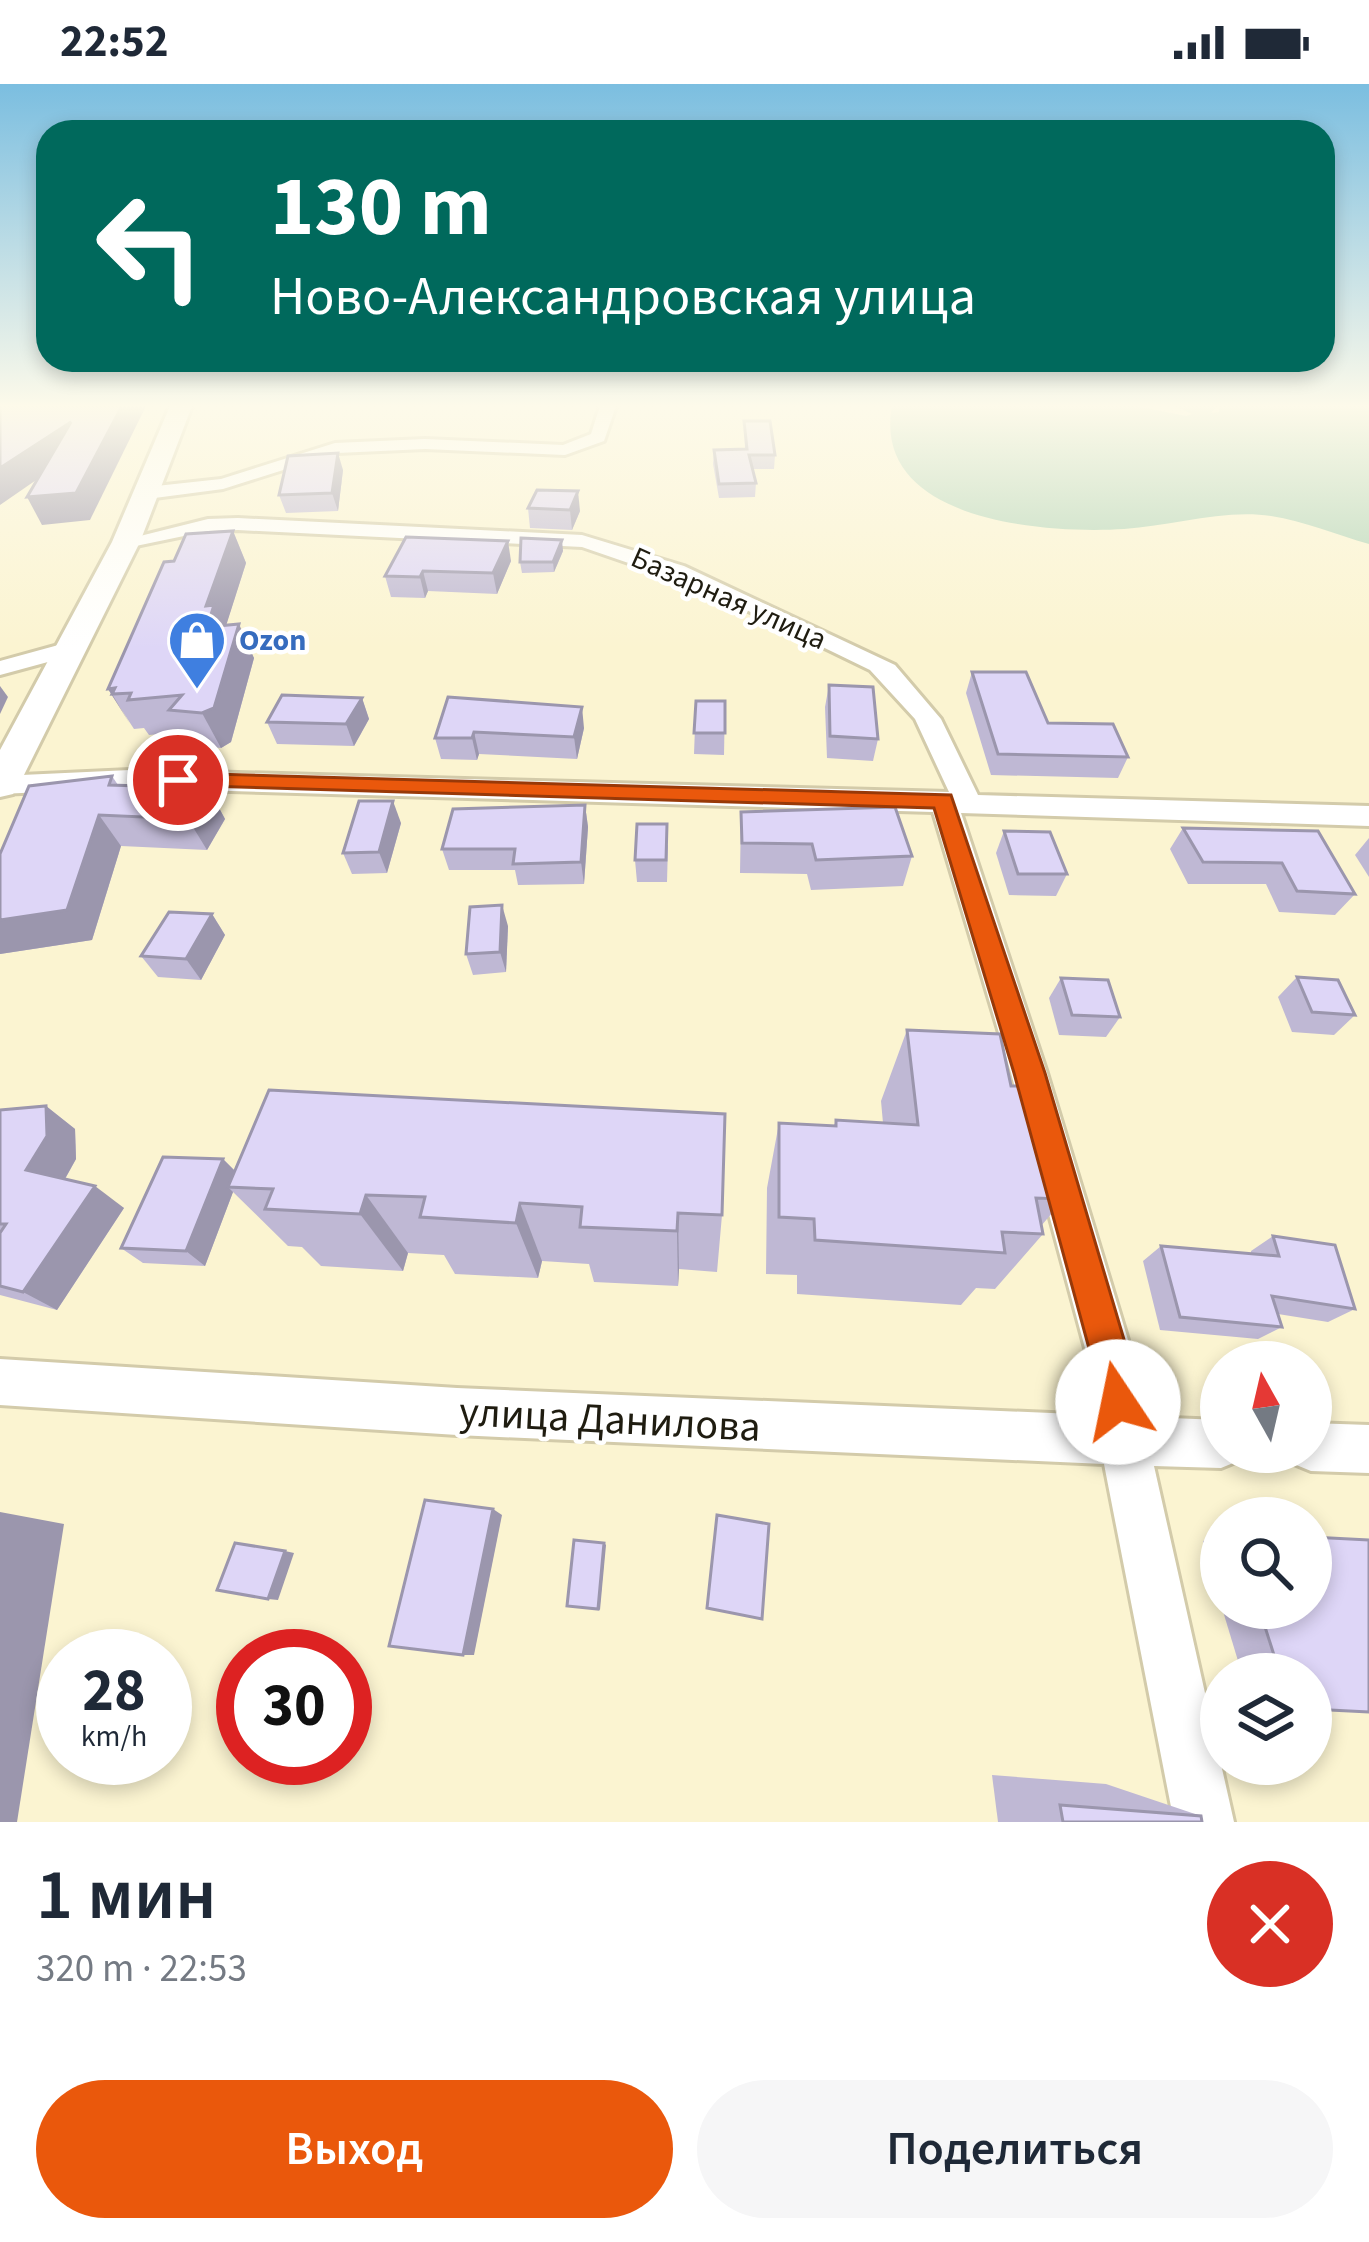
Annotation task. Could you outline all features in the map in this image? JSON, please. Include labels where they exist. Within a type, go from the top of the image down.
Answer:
[{"type":"main road","points":[[0,785],[74,648],[149,487]]},
{"type":"street","points":[[147,493],[197,487]]},
{"type":"street","name":"Базарная улица","points":[[126,542],[238,524],[582,541],[615,548],[776,614],[889,671],[916,700],[943,741],[954,801],[1009,1006],[1100,1318],[1204,1822]]},
{"type":"street","points":[[0,668],[74,648]]},
{"type":"street","points":[[0,785],[130,779],[1369,816]]},
{"type":"street","name":"улица Данилова","points":[[0,1382],[220,1399],[1200,1443]]},
{"type":"street","points":[[1332,1448],[1369,1449]]},
{"type":"green space","points":[[923,487],[1369,487],[1369,544],[1296,521],[1253,514],[1142,527],[1051,528],[1009,523],[935,497]]},
{"type":"building","points":[[33,487],[79,487],[76,493],[27,497]]},
{"type":"building","points":[[281,487],[333,487],[332,493],[279,495]]},
{"type":"building","points":[[537,490],[578,491],[570,510],[528,508]]},
{"type":"building","points":[[233,531],[206,606],[214,605],[207,627],[239,624],[214,708],[202,713],[169,710],[182,695],[128,700],[131,693],[112,694],[115,688],[108,689],[164,562],[174,561],[186,534]]},
{"type":"building","points":[[406,537],[508,541],[493,573],[423,571],[420,577],[385,576]]},
{"type":"building","points":[[521,538],[562,540],[553,562],[520,562]]},
{"type":"building","points":[[972,672],[1026,672],[1048,723],[1113,724],[1128,757],[998,754]]},
{"type":"building","points":[[829,685],[873,687],[878,739],[830,736]]},
{"type":"building","points":[[282,695],[362,698],[346,724],[267,722]]},
{"type":"building","points":[[448,697],[582,707],[574,737],[474,732],[472,738],[435,738]]},
{"type":"building","points":[[696,701],[725,701],[725,733],[694,733]]},
{"type":"building","points":[[112,776],[109,785],[208,788],[188,819],[99,815],[67,910],[0,920],[0,854],[29,786]]},
{"type":"building","points":[[359,801],[393,801],[379,852],[343,853]]},
{"type":"building","points":[[585,805],[581,862],[513,864],[515,849],[442,849],[453,809]]},
{"type":"building","points":[[895,807],[912,856],[816,860],[812,844],[742,843],[741,812]]},
{"type":"building","points":[[637,824],[667,824],[666,860],[635,860]]},
{"type":"building","points":[[1183,828],[1318,831],[1355,894],[1297,891],[1282,863],[1203,862]]},
{"type":"building","points":[[1004,831],[1050,832],[1067,874],[1018,874]]},
{"type":"building","points":[[502,905],[500,952],[466,954],[470,907]]},
{"type":"building","points":[[169,912],[212,914],[186,959],[141,956]]},
{"type":"building","points":[[1297,977],[1338,980],[1355,1015],[1312,1012]]},
{"type":"building","points":[[1061,978],[1108,980],[1120,1017],[1072,1015]]},
{"type":"building","points":[[907,1030],[1000,1034],[1011,1086],[1023,1086],[1030,1117],[1045,1118],[1064,1199],[1036,1198],[1043,1234],[1002,1232],[1005,1253],[815,1240],[814,1219],[779,1217],[779,1123],[836,1126],[836,1120],[918,1125]]},
{"type":"building","points":[[269,1090],[725,1114],[722,1215],[678,1213],[677,1231],[580,1227],[582,1207],[520,1203],[516,1223],[420,1217],[425,1197],[366,1195],[360,1214],[265,1209],[273,1189],[228,1187]]},
{"type":"building","points":[[46,1106],[47,1136],[26,1170],[95,1186],[23,1292],[0,1286],[0,1233],[6,1224],[0,1224],[0,1110]]},
{"type":"building","points":[[163,1157],[223,1159],[186,1251],[121,1248]]},
{"type":"building","points":[[1273,1236],[1335,1245],[1355,1309],[1272,1296],[1282,1327],[1180,1317],[1161,1246],[1279,1256]]},
{"type":"building","points":[[425,1500],[493,1509],[463,1655],[389,1646]]},
{"type":"building","points":[[717,1515],[769,1524],[762,1619],[707,1608]]},
{"type":"building","points":[[1332,1538],[1369,1540],[1369,1712],[1332,1710],[1332,1653],[1273,1653],[1266,1629],[1332,1629]]},
{"type":"building","points":[[574,1540],[604,1543],[598,1609],[567,1606]]},
{"type":"building","points":[[235,1543],[285,1551],[268,1599],[217,1590]]},
{"type":"building","points":[[1060,1805],[1201,1816],[1202,1822],[1063,1822]]},
{"type":"place","name":"Ozon","points":[[197,691]]},
{"type":"route","points":[[178,780],[943,800],[1029,1073],[1112,1363],[1118,1402]]}]
